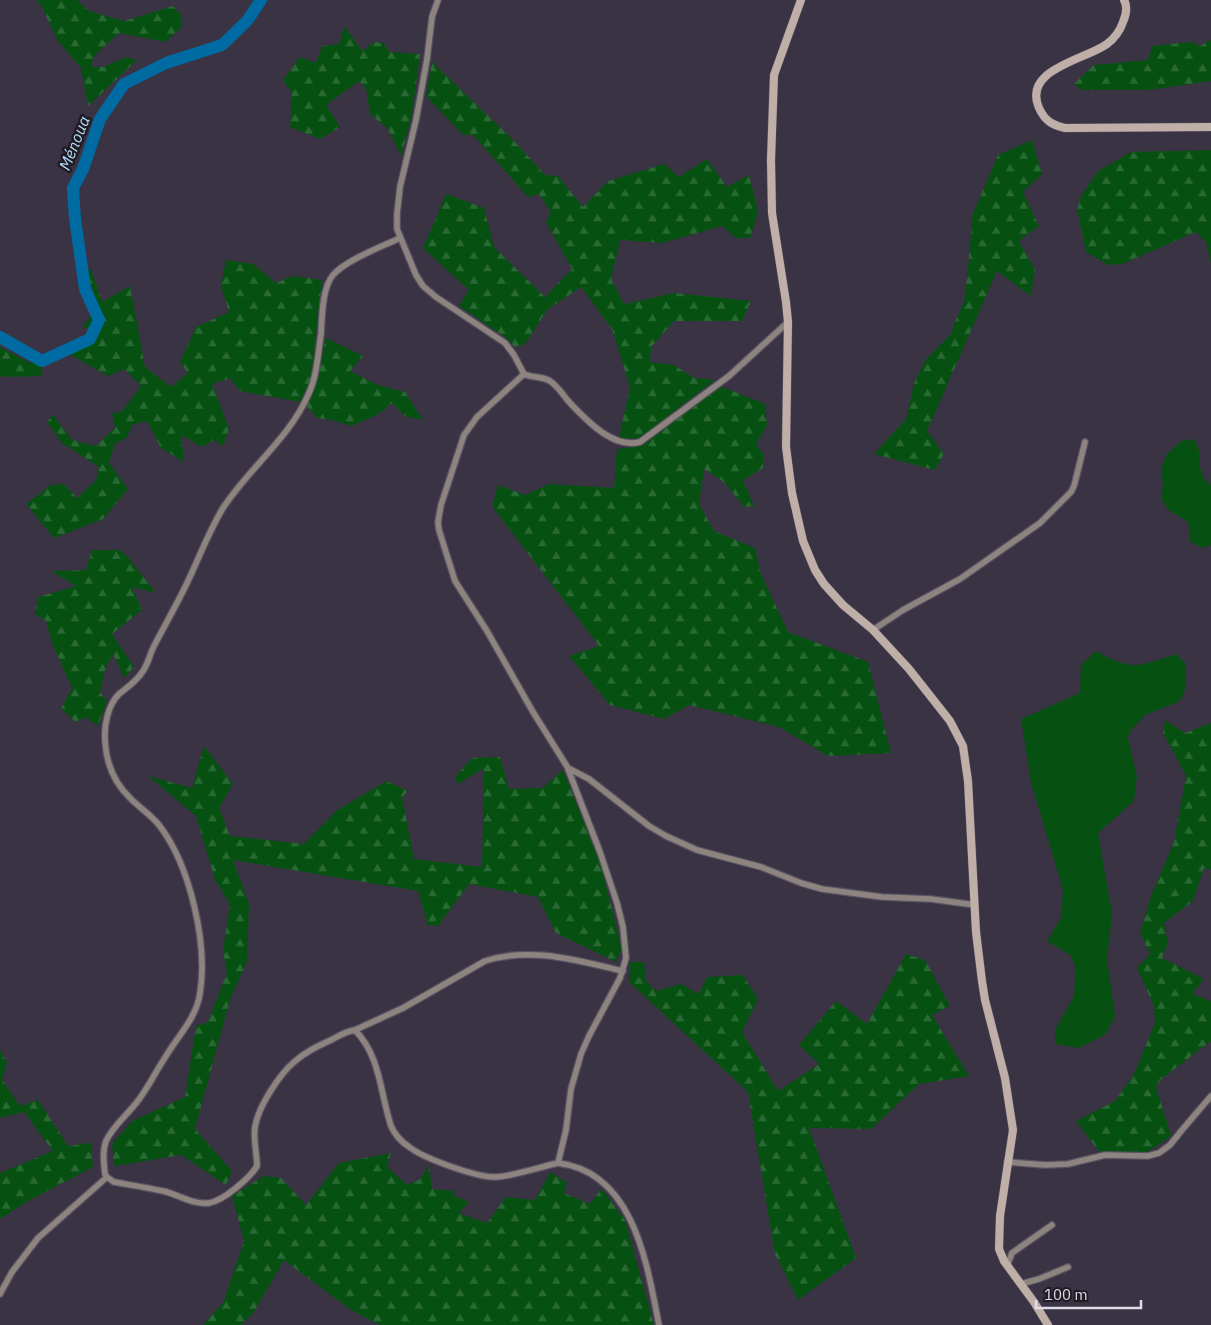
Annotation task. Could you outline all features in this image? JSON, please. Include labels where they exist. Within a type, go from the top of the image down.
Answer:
[{"type":"street","points":[[438,0],[432,17],[427,59],[416,120],[400,187],[397,214],[400,238],[416,275],[423,286],[436,297],[505,343],[524,374],[547,380],[596,427],[623,444],[640,442],[729,376],[788,322]]},
{"type":"street","points":[[801,0],[774,75],[772,87],[771,206],[788,322],[786,447],[792,493],[803,542],[815,570],[824,584],[843,605],[873,630],[896,654],[950,721],[963,746],[968,781],[976,932],[985,1000],[1005,1078],[1012,1117],[1012,1141],[1007,1162],[998,1241],[1000,1254],[1007,1266],[1048,1325]]},
{"type":"street","points":[[1124,0],[1126,4],[1125,17],[1117,34],[1112,39],[1095,51],[1060,66],[1039,82],[1036,94],[1038,106],[1045,118],[1053,125],[1065,128],[1211,127]]},
{"type":"street","points":[[106,1177],[103,1153],[106,1142],[115,1127],[144,1093],[190,1020],[198,1006],[202,980],[202,954],[196,912],[182,870],[174,849],[161,828],[122,790],[110,770],[104,738],[108,713],[115,698],[134,682],[146,668],[152,649],[188,582],[198,557],[224,508],[236,490],[291,425],[301,410],[313,382],[324,304],[330,278],[344,267],[400,238]]},
{"type":"street","points":[[524,374],[477,417],[464,435],[438,522],[456,581],[568,768],[617,903],[626,946],[623,971],[581,1054],[571,1089],[566,1130],[558,1164]]},
{"type":"street","points":[[873,630],[903,610],[960,579],[1040,523],[1074,486],[1085,442]]},
{"type":"street","points":[[568,768],[589,780],[658,831],[697,850],[761,867],[822,889],[882,897],[931,898],[975,905]]},
{"type":"street","points":[[106,1177],[114,1182],[167,1192],[210,1203],[222,1198],[248,1177],[257,1166],[254,1129],[256,1121],[272,1088],[286,1070],[309,1051],[348,1031],[356,1030],[402,1008],[485,961],[500,956],[534,954],[561,957],[623,971]]},
{"type":"street","points":[[356,1030],[379,1072],[392,1128],[409,1147],[476,1175],[494,1177],[558,1164],[568,1165],[592,1175],[604,1184],[620,1201],[640,1244],[658,1325]]},
{"type":"street","points":[[1007,1162],[1046,1165],[1068,1164],[1105,1155],[1148,1156],[1159,1153],[1170,1145],[1211,1096]]},
{"type":"street","points":[[561,1152],[568,1165]]},
{"type":"street","points":[[0,1294],[12,1272],[38,1238],[106,1177]]},
{"type":"street","points":[[1007,1266],[1012,1253],[1052,1225]]},
{"type":"street","points":[[1021,1284],[1068,1267]]},
{"type":"green space","points":[[36,0],[77,0],[89,11],[124,21],[173,6],[181,15],[182,27],[165,42],[119,33],[94,56],[91,67],[103,67],[126,57],[137,60],[88,106],[81,68],[57,40],[41,5]]},
{"type":"green space","points":[[344,26],[362,51],[374,42],[384,43],[389,52],[420,54],[412,114],[401,156],[388,129],[370,114],[366,88],[359,81],[326,105],[340,127],[320,139],[290,127],[292,93],[283,80],[300,57],[316,63],[322,46],[339,44]]},
{"type":"green space","points":[[1211,40],[1211,81],[1150,90],[1082,90],[1074,84],[1094,65],[1148,60],[1152,46],[1191,42],[1200,46]]},
{"type":"green space","points":[[432,62],[513,140],[545,175],[558,176],[583,207],[608,181],[664,164],[679,177],[707,159],[727,187],[749,175],[758,212],[750,238],[736,238],[722,226],[662,243],[620,240],[611,279],[624,304],[675,293],[751,301],[742,321],[674,321],[651,347],[650,362],[674,365],[694,378],[715,380],[638,439],[619,438],[630,387],[612,329],[581,287],[547,310],[525,344],[515,347],[505,337],[459,306],[469,290],[423,248],[446,194],[484,208],[494,247],[545,297],[572,269],[546,222],[551,213],[539,194],[528,197],[473,135],[463,135],[426,96]]},
{"type":"green space","points":[[1032,140],[1042,174],[1023,192],[1039,226],[1019,241],[1035,270],[1031,296],[997,271],[927,431],[944,454],[935,470],[874,454],[906,419],[914,383],[926,359],[952,333],[964,302],[972,216],[998,155]]},
{"type":"green space","points":[[1211,150],[1211,264],[1206,242],[1196,232],[1122,264],[1108,265],[1086,252],[1077,210],[1081,196],[1098,171],[1131,152]]},
{"type":"green space","points":[[226,260],[253,264],[276,283],[292,276],[322,280],[311,379],[300,402],[240,391],[230,378],[212,384],[229,429],[223,446],[214,440],[202,447],[181,435],[184,462],[161,448],[147,421],[132,425],[127,437],[115,444],[109,463],[128,489],[103,519],[54,538],[26,504],[51,485],[64,484],[77,498],[96,480],[99,467],[62,443],[47,422],[53,415],[72,440],[96,446],[115,428],[112,414],[122,411],[141,386],[124,369],[108,376],[65,353],[98,337],[83,326],[98,307],[87,272],[91,269],[102,302],[130,286],[145,367],[171,387],[188,373],[180,362],[196,327],[229,312],[221,286]]},
{"type":"green space","points":[[326,338],[363,356],[350,371],[378,385],[405,392],[423,420],[405,416],[392,403],[377,415],[351,426],[317,418],[307,406],[316,382]]},
{"type":"green space","points":[[0,347],[30,363],[42,361],[42,376],[0,376]]},
{"type":"green space","points":[[720,386],[765,404],[767,425],[756,445],[763,453],[763,468],[743,480],[754,506],[744,507],[724,482],[704,469],[699,504],[714,531],[755,548],[760,572],[788,632],[868,662],[891,753],[828,756],[779,727],[689,705],[664,719],[610,705],[569,656],[599,646],[494,509],[493,504],[498,485],[525,495],[549,484],[614,488],[617,449],[642,446]]},
{"type":"green space","points":[[1188,439],[1195,441],[1198,447],[1202,475],[1211,485],[1211,545],[1202,548],[1190,541],[1189,527],[1186,520],[1168,510],[1161,498],[1163,485],[1161,470],[1166,455],[1180,442]]},
{"type":"green space","points":[[92,550],[120,550],[128,557],[156,593],[132,587],[142,610],[112,634],[134,667],[124,678],[113,654],[106,667],[100,692],[107,701],[98,726],[85,717],[76,722],[61,709],[72,688],[52,643],[46,621],[35,614],[38,597],[76,586],[51,571],[86,570]]},
{"type":"green space","points":[[1096,651],[1118,662],[1136,665],[1153,662],[1176,654],[1185,663],[1186,685],[1182,698],[1178,702],[1145,715],[1131,730],[1128,737],[1137,777],[1134,801],[1098,833],[1112,914],[1107,960],[1115,1016],[1106,1034],[1079,1048],[1055,1044],[1055,1030],[1074,996],[1076,968],[1070,955],[1047,941],[1061,918],[1063,890],[1031,782],[1021,719],[1080,693],[1081,665]]},
{"type":"green space","points":[[1165,720],[1185,733],[1211,723],[1211,870],[1204,868],[1193,901],[1164,923],[1168,943],[1162,958],[1204,979],[1192,994],[1211,1001],[1211,1041],[1160,1080],[1156,1087],[1171,1136],[1146,1153],[1101,1154],[1076,1121],[1115,1101],[1134,1074],[1155,1023],[1154,1006],[1137,968],[1150,954],[1140,933],[1151,896],[1174,842],[1186,776],[1163,733]]},
{"type":"green space","points":[[204,746],[233,784],[219,808],[230,836],[304,844],[336,811],[386,781],[408,791],[402,797],[414,859],[482,867],[484,768],[458,784],[455,777],[472,758],[500,757],[509,789],[542,788],[563,770],[601,866],[622,949],[616,962],[556,933],[538,897],[469,884],[438,926],[428,925],[418,891],[233,860],[249,904],[247,961],[230,1000],[195,1129],[232,1171],[226,1185],[181,1155],[114,1166],[112,1144],[132,1121],[185,1097],[196,1026],[208,1022],[227,973],[223,951],[230,904],[215,880],[196,816],[148,776],[192,788]]},
{"type":"green space","points":[[906,954],[925,960],[950,1006],[932,1015],[969,1076],[919,1084],[871,1129],[809,1128],[856,1258],[798,1300],[775,1254],[748,1092],[629,982],[630,962],[644,962],[646,981],[656,991],[681,984],[699,994],[707,977],[743,975],[758,999],[742,1032],[778,1091],[819,1064],[799,1045],[836,1001],[867,1024]]},
{"type":"green space","points":[[0,1050],[7,1063],[2,1080],[20,1106],[38,1100],[68,1146],[91,1143],[93,1167],[30,1200],[0,1219],[0,1173],[53,1151],[24,1112],[0,1118]]},
{"type":"green space","points":[[391,1153],[387,1167],[407,1185],[419,1180],[429,1166],[432,1189],[455,1191],[453,1195],[469,1202],[459,1213],[487,1223],[506,1197],[535,1200],[550,1172],[567,1183],[564,1193],[589,1204],[602,1189],[625,1220],[654,1325],[380,1325],[351,1310],[284,1260],[254,1312],[241,1325],[203,1325],[223,1303],[244,1241],[232,1196],[264,1176],[281,1178],[306,1205],[339,1163]]},
{"type":"waterway","name":"Ménoua","points":[[0,337],[42,361],[90,339],[99,320],[85,289],[75,219],[73,188],[83,169],[100,119],[124,84],[166,63],[222,45],[247,21],[261,0]]}]
